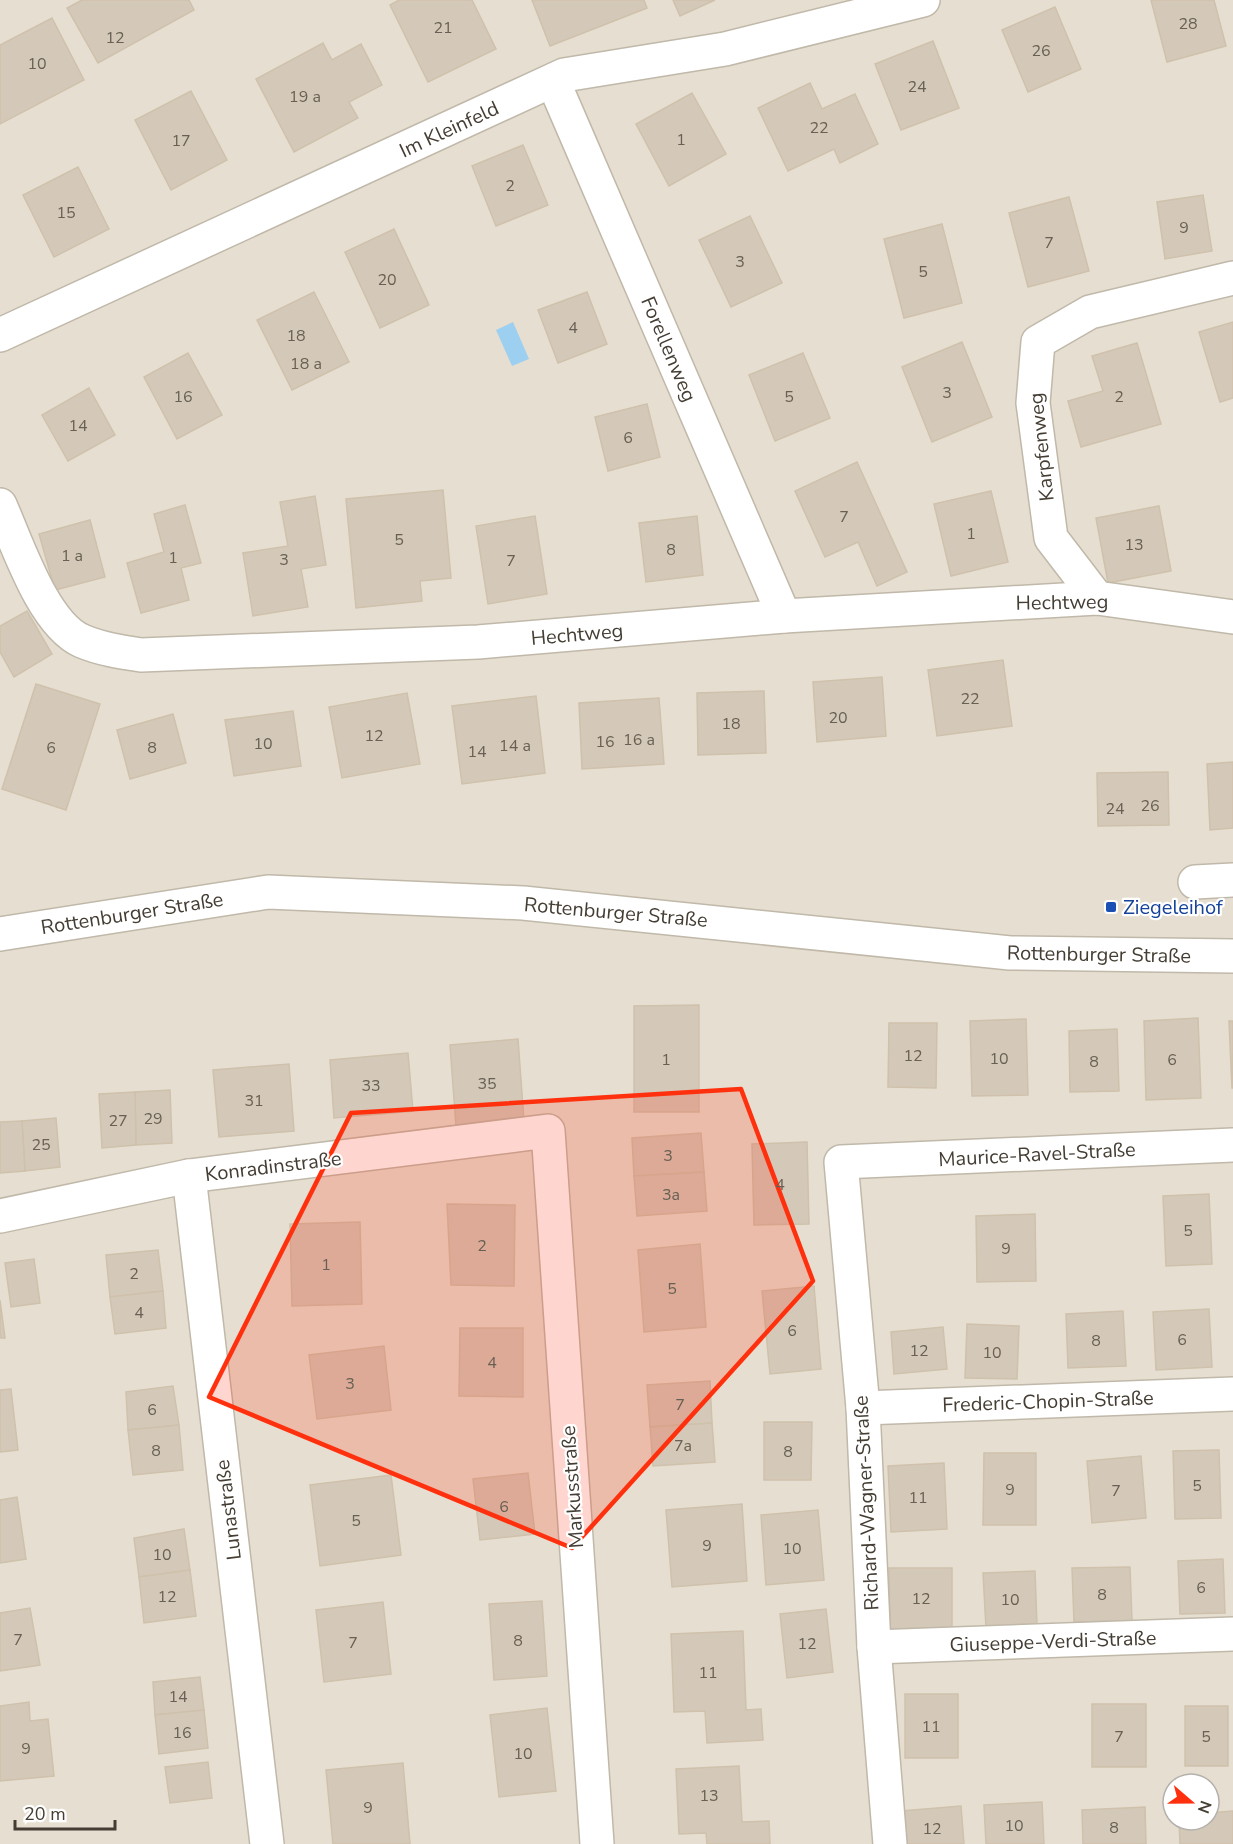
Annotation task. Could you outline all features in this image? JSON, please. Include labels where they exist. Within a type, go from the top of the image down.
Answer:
[{"type":"street","name":"Im Kleinfeld","points":[[0,335],[564,75],[725,49],[923,0]]},
{"type":"street","name":"Forellenweg","points":[[553,81],[784,616]]},
{"type":"street","name":"Karpfenweg","points":[[1097,598],[1051,538],[1033,404],[1038,342],[1090,312],[1233,278]]},
{"type":"street","name":"Hechtweg","points":[[0,506],[39,594],[60,624],[80,640],[103,648],[141,656],[478,642],[784,616],[1097,598],[1233,617]]},
{"type":"street","points":[[1195,882],[1233,880]]},
{"type":"street","name":"Rottenburger Straße","points":[[0,934],[268,892],[523,903],[1010,953],[1233,956]]},
{"type":"street","name":"Konradinstraße","points":[[0,1216],[189,1176],[548,1131]]},
{"type":"street","name":"Markusstraße","points":[[548,1131],[597,1844]]},
{"type":"street","name":"Maurice-Ravel-Straße","points":[[841,1162],[1233,1145]]},
{"type":"street","name":"Richard-Wagner-Straße","points":[[841,1162],[862,1408],[874,1647],[890,1844]]},
{"type":"street","name":"Lunastraße","points":[[189,1176],[267,1844]]},
{"type":"street","name":"Frederic-Chopin-Straße","points":[[862,1408],[1233,1394]]},
{"type":"street","name":"Giuseppe-Verdi-Straße","points":[[874,1647],[1233,1634]]},
{"type":"highlighted area","points":[[741,1089],[813,1281],[572,1548],[209,1397],[351,1113]]},
{"type":"shaded area","points":[[0,0],[1233,0],[1233,1844],[0,1844]]},
{"type":"water","points":[[513,322],[529,359],[512,366],[496,330]]},
{"type":"building","points":[[82,0],[189,0],[194,10],[98,63],[67,8]]},
{"type":"building","points":[[399,0],[472,0],[496,49],[428,82],[390,5]]},
{"type":"building","points":[[532,0],[644,0],[647,8],[550,46]]},
{"type":"building","points":[[673,0],[715,0],[680,16]]},
{"type":"building","points":[[1151,0],[1214,0],[1226,46],[1167,62]]},
{"type":"building","points":[[1055,7],[1081,69],[1028,92],[1002,30]]},
{"type":"building","points":[[52,18],[84,80],[0,124],[0,45]]},
{"type":"building","points":[[933,41],[959,108],[901,130],[875,64]]},
{"type":"building","points":[[323,43],[332,60],[361,44],[382,85],[349,102],[358,118],[294,152],[256,79]]},
{"type":"building","points":[[810,83],[822,109],[855,94],[878,144],[840,163],[834,149],[788,171],[758,108]]},
{"type":"building","points":[[191,91],[227,160],[171,190],[135,120]]},
{"type":"building","points":[[692,93],[726,154],[669,186],[636,124]]},
{"type":"building","points":[[523,145],[548,205],[496,226],[472,166]]},
{"type":"building","points":[[78,167],[109,229],[54,257],[23,195]]},
{"type":"building","points":[[1203,195],[1212,251],[1165,259],[1157,202]]},
{"type":"building","points":[[1069,197],[1089,271],[1028,287],[1009,213]]},
{"type":"building","points":[[750,216],[782,283],[731,307],[699,240]]},
{"type":"building","points":[[942,224],[962,303],[904,318],[884,239]]},
{"type":"building","points":[[394,229],[429,305],[380,328],[345,252]]},
{"type":"building","points":[[314,292],[349,362],[292,390],[257,320]]},
{"type":"building","points":[[587,292],[607,344],[558,363],[538,310]]},
{"type":"building","points":[[1233,322],[1233,398],[1220,402],[1199,332]]},
{"type":"building","points":[[962,342],[992,417],[932,442],[902,367]]},
{"type":"building","points":[[1137,343],[1161,424],[1081,447],[1068,401],[1103,391],[1092,356]]},
{"type":"building","points":[[188,353],[222,415],[177,439],[144,377]]},
{"type":"building","points":[[803,353],[830,418],[775,441],[749,375]]},
{"type":"building","points":[[89,388],[115,435],[68,461],[42,415]]},
{"type":"building","points":[[647,404],[660,457],[608,471],[595,417]]},
{"type":"building","points":[[857,462],[907,572],[877,586],[858,542],[825,557],[795,491]]},
{"type":"building","points":[[443,490],[451,578],[420,581],[422,601],[356,608],[346,499]]},
{"type":"building","points":[[991,491],[1008,562],[951,576],[934,504]]},
{"type":"building","points":[[315,496],[326,565],[301,569],[308,607],[253,616],[243,553],[288,546],[280,502]]},
{"type":"building","points":[[185,505],[201,563],[181,568],[189,600],[141,613],[127,563],[164,552],[154,514]]},
{"type":"building","points":[[1159,506],[1171,571],[1108,583],[1096,518]]},
{"type":"building","points":[[535,516],[547,594],[488,604],[476,526]]},
{"type":"building","points":[[697,516],[703,575],[646,582],[639,523]]},
{"type":"building","points":[[90,520],[105,577],[55,590],[39,534]]},
{"type":"building","points":[[27,611],[52,654],[14,677],[0,652],[0,626]]},
{"type":"building","points":[[1003,660],[1012,726],[937,736],[928,670]]},
{"type":"building","points":[[882,677],[886,736],[817,742],[813,682]]},
{"type":"building","points":[[36,684],[100,704],[66,810],[2,789]]},
{"type":"building","points":[[764,691],[766,753],[698,755],[697,693]]},
{"type":"building","points":[[407,693],[420,764],[342,778],[329,707]]},
{"type":"building","points":[[536,696],[545,773],[462,784],[452,706]]},
{"type":"building","points":[[659,698],[664,764],[582,769],[579,703]]},
{"type":"building","points":[[293,711],[301,766],[234,776],[225,720]]},
{"type":"building","points":[[173,714],[186,763],[130,779],[117,730]]},
{"type":"building","points":[[1233,762],[1233,828],[1210,830],[1207,764]]},
{"type":"building","points":[[1168,772],[1169,825],[1098,826],[1097,773]]},
{"type":"building","points":[[699,1005],[699,1112],[634,1112],[634,1006]]},
{"type":"building","points":[[1198,1018],[1201,1098],[1146,1100],[1144,1021]]},
{"type":"building","points":[[1026,1019],[1028,1095],[972,1096],[970,1021]]},
{"type":"building","points":[[1229,1021],[1233,1021],[1233,1088],[1232,1088]]},
{"type":"building","points":[[889,1023],[937,1023],[936,1088],[888,1087]]},
{"type":"building","points":[[1117,1029],[1119,1091],[1070,1092],[1069,1031]]},
{"type":"building","points":[[518,1039],[524,1121],[456,1126],[450,1045]]},
{"type":"building","points":[[408,1053],[413,1111],[334,1118],[330,1060]]},
{"type":"building","points":[[289,1064],[294,1131],[219,1137],[213,1070]]},
{"type":"building","points":[[170,1090],[172,1143],[136,1145],[135,1092]]},
{"type":"building","points":[[135,1092],[136,1145],[102,1148],[99,1094]]},
{"type":"building","points":[[56,1118],[60,1167],[25,1171],[22,1121]]},
{"type":"building","points":[[22,1121],[25,1171],[0,1173],[0,1122]]},
{"type":"building","points":[[701,1133],[704,1172],[634,1176],[632,1138]]},
{"type":"building","points":[[807,1142],[809,1224],[754,1225],[752,1144]]},
{"type":"building","points":[[704,1172],[707,1211],[637,1216],[634,1176]]},
{"type":"building","points":[[1209,1194],[1212,1264],[1166,1266],[1163,1196]]},
{"type":"building","points":[[447,1204],[515,1205],[514,1286],[451,1285]]},
{"type":"building","points":[[1035,1214],[1036,1281],[977,1282],[976,1216]]},
{"type":"building","points":[[360,1222],[362,1304],[292,1306],[290,1224]]},
{"type":"building","points":[[700,1244],[706,1327],[644,1332],[638,1250]]},
{"type":"building","points":[[158,1250],[163,1291],[110,1297],[106,1255]]},
{"type":"building","points":[[34,1259],[40,1303],[11,1307],[5,1263]]},
{"type":"building","points":[[814,1286],[821,1369],[770,1374],[762,1291]]},
{"type":"building","points":[[163,1291],[166,1328],[115,1334],[110,1297]]},
{"type":"building","points":[[0,1300],[5,1338],[0,1338]]},
{"type":"building","points":[[1209,1309],[1212,1367],[1156,1370],[1153,1312]]},
{"type":"building","points":[[1123,1311],[1126,1366],[1068,1368],[1066,1314]]},
{"type":"building","points":[[967,1324],[1019,1326],[1017,1379],[965,1378]]},
{"type":"building","points":[[943,1327],[947,1369],[894,1374],[891,1332]]},
{"type":"building","points":[[460,1328],[523,1328],[523,1397],[459,1396]]},
{"type":"building","points":[[384,1346],[391,1410],[317,1419],[309,1355]]},
{"type":"building","points":[[710,1381],[712,1423],[650,1427],[647,1385]]},
{"type":"building","points":[[173,1386],[179,1425],[128,1430],[126,1392]]},
{"type":"building","points":[[11,1389],[18,1450],[0,1452],[0,1390]]},
{"type":"building","points":[[764,1422],[812,1422],[811,1480],[764,1480]]},
{"type":"building","points":[[712,1423],[715,1462],[653,1466],[650,1427]]},
{"type":"building","points":[[179,1425],[183,1470],[133,1475],[128,1430]]},
{"type":"building","points":[[1219,1450],[1221,1518],[1175,1519],[1173,1451]]},
{"type":"building","points":[[984,1453],[1036,1453],[1036,1525],[983,1525]]},
{"type":"building","points":[[1141,1456],[1146,1518],[1092,1523],[1087,1461]]},
{"type":"building","points":[[944,1463],[947,1529],[891,1532],[888,1466]]},
{"type":"building","points":[[528,1473],[535,1534],[480,1540],[473,1479]]},
{"type":"building","points":[[391,1475],[401,1555],[320,1566],[310,1485]]},
{"type":"building","points":[[17,1497],[26,1559],[0,1563],[0,1500]]},
{"type":"building","points":[[742,1504],[747,1581],[672,1587],[666,1510]]},
{"type":"building","points":[[818,1510],[824,1580],[766,1585],[761,1515]]},
{"type":"building","points":[[184,1529],[190,1570],[139,1577],[134,1538]]},
{"type":"building","points":[[1223,1559],[1225,1613],[1180,1614],[1178,1561]]},
{"type":"building","points":[[1130,1567],[1132,1621],[1074,1622],[1072,1568]]},
{"type":"building","points":[[889,1568],[952,1568],[952,1628],[890,1629]]},
{"type":"building","points":[[190,1570],[196,1616],[144,1623],[139,1577]]},
{"type":"building","points":[[1035,1571],[1037,1625],[986,1628],[983,1573]]},
{"type":"building","points":[[542,1601],[547,1676],[494,1680],[489,1604]]},
{"type":"building","points":[[383,1602],[391,1674],[324,1682],[316,1610]]},
{"type":"building","points":[[30,1608],[40,1665],[0,1671],[0,1613]]},
{"type":"building","points":[[826,1609],[833,1672],[787,1678],[780,1614]]},
{"type":"building","points":[[743,1631],[746,1710],[761,1709],[763,1740],[707,1743],[705,1711],[674,1712],[671,1634]]},
{"type":"building","points":[[200,1677],[204,1710],[155,1715],[153,1682]]},
{"type":"building","points":[[905,1694],[958,1694],[958,1758],[905,1758]]},
{"type":"building","points":[[29,1702],[30,1721],[48,1719],[54,1776],[0,1781],[0,1706]]},
{"type":"building","points":[[1092,1704],[1146,1704],[1146,1767],[1092,1767]]},
{"type":"building","points":[[1185,1706],[1228,1706],[1228,1766],[1185,1766]]},
{"type":"building","points":[[547,1708],[556,1791],[499,1797],[490,1715]]},
{"type":"building","points":[[204,1710],[208,1748],[159,1754],[155,1715]]},
{"type":"building","points":[[208,1762],[212,1798],[170,1803],[165,1767]]},
{"type":"building","points":[[403,1763],[410,1844],[333,1844],[326,1770]]},
{"type":"building","points":[[739,1766],[742,1822],[769,1821],[770,1844],[707,1844],[706,1833],[679,1834],[676,1769]]},
{"type":"building","points":[[1042,1802],[1044,1844],[986,1844],[984,1805]]},
{"type":"building","points":[[961,1806],[964,1844],[904,1844],[901,1811]]},
{"type":"building","points":[[1145,1807],[1146,1844],[1083,1844],[1082,1810]]},
{"type":"building","points":[[1233,1811],[1233,1844],[1180,1844],[1180,1832],[1221,1832],[1221,1812]]},
{"type":"place","name":"Ziegeleihof","points":[[1111,907]]}]
